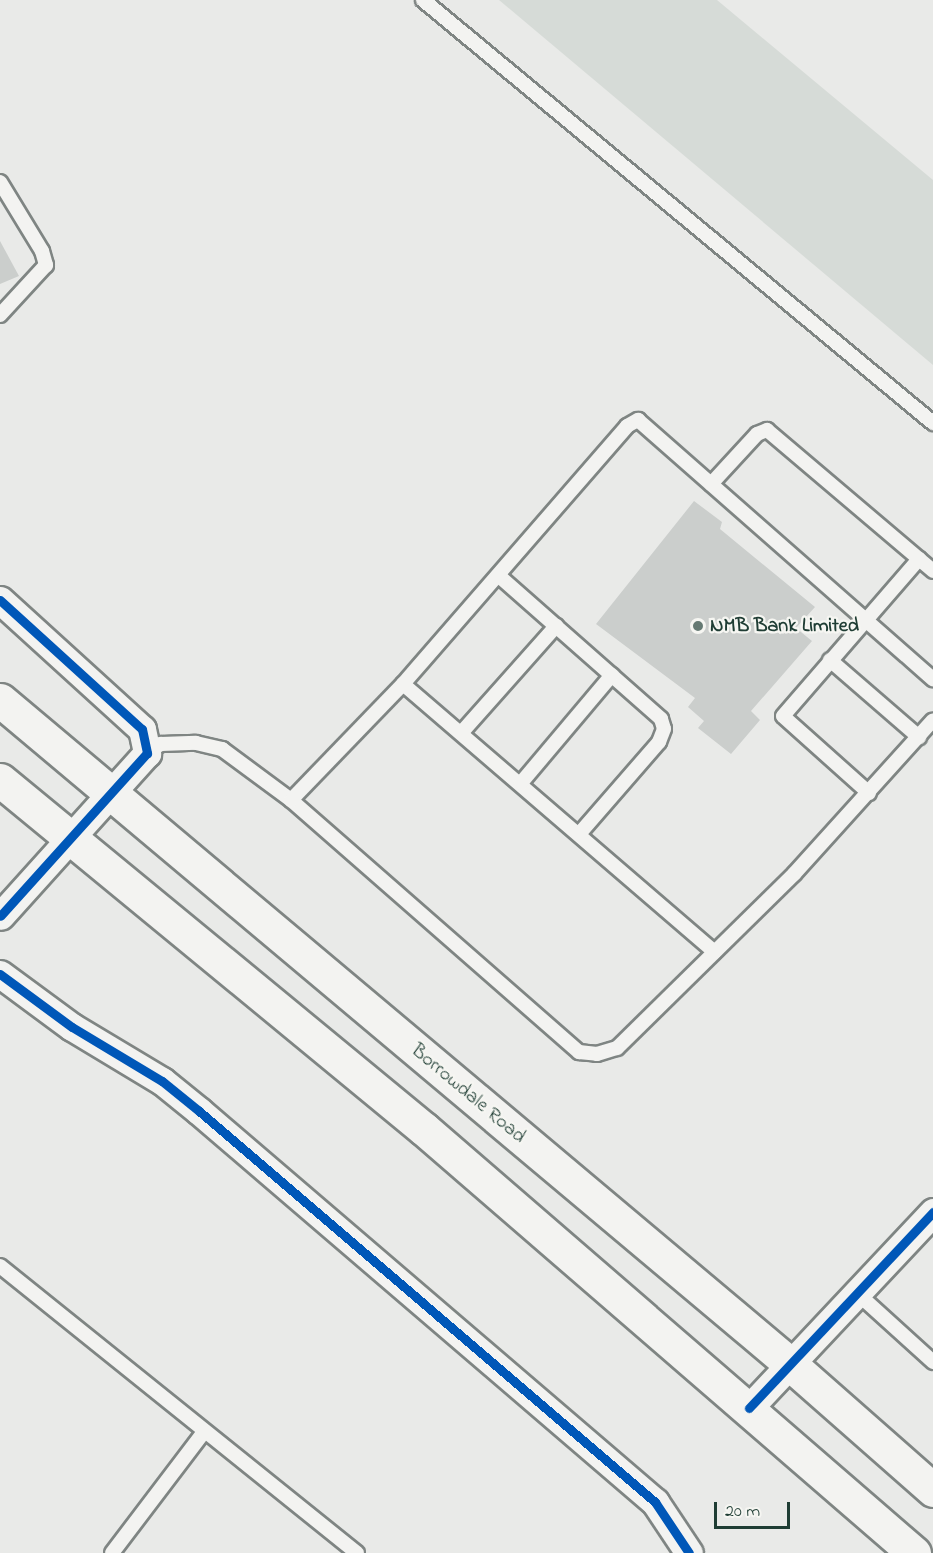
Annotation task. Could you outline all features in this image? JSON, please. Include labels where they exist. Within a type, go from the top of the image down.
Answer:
[{"type":"main road","name":"Borrowdale Road","points":[[0,700],[789,1363],[933,1490]]},
{"type":"main road","points":[[0,780],[424,1129],[914,1553]]},
{"type":"street","points":[[0,600],[142,729],[147,753],[112,796],[0,916]]},
{"type":"street","points":[[0,974],[72,1027],[162,1081],[199,1111],[655,1502],[689,1553]]},
{"type":"street","points":[[749,1408],[933,1212]]},
{"type":"lane","points":[[423,0],[933,423]]},
{"type":"lane","points":[[0,182],[42,251],[46,265],[0,315]]},
{"type":"lane","points":[[291,800],[403,684],[627,426],[638,420],[933,679]]},
{"type":"lane","points":[[711,484],[757,434],[767,430],[933,571]]},
{"type":"lane","points":[[869,794],[783,716],[919,560]]},
{"type":"lane","points":[[499,576],[661,719],[664,729],[659,742],[580,833]]},
{"type":"lane","points":[[462,732],[556,626]]},
{"type":"lane","points":[[830,660],[919,737]]},
{"type":"lane","points":[[520,783],[612,675]]},
{"type":"lane","points":[[403,684],[580,833],[716,952]]},
{"type":"lane","points":[[147,753],[161,744],[196,743],[222,749],[291,800],[579,1052],[597,1054],[617,1048],[716,952],[869,794],[933,720]]},
{"type":"lane","points":[[0,1266],[203,1433],[357,1553]]},
{"type":"lane","points":[[857,1293],[933,1362]]},
{"type":"lane","points":[[112,1553],[203,1433]]},
{"type":"shaded area","points":[[499,0],[717,0],[933,180],[933,365]]},
{"type":"building","points":[[0,241],[19,276],[0,284]]},
{"type":"building","name":"NMB Bank Limited","points":[[694,501],[722,522],[720,529],[815,607],[796,628],[812,641],[751,711],[760,720],[731,754],[698,728],[704,721],[688,707],[695,698],[596,624]]},
{"type":"cycle path","points":[[0,600],[142,729],[147,753],[0,916]]},
{"type":"cycle path","points":[[0,974],[72,1027],[162,1081],[199,1111],[655,1502],[689,1553]]},
{"type":"cycle path","points":[[749,1408],[933,1212]]},
{"type":"place","name":"NMB Bank Limited","points":[[698,626]]}]
